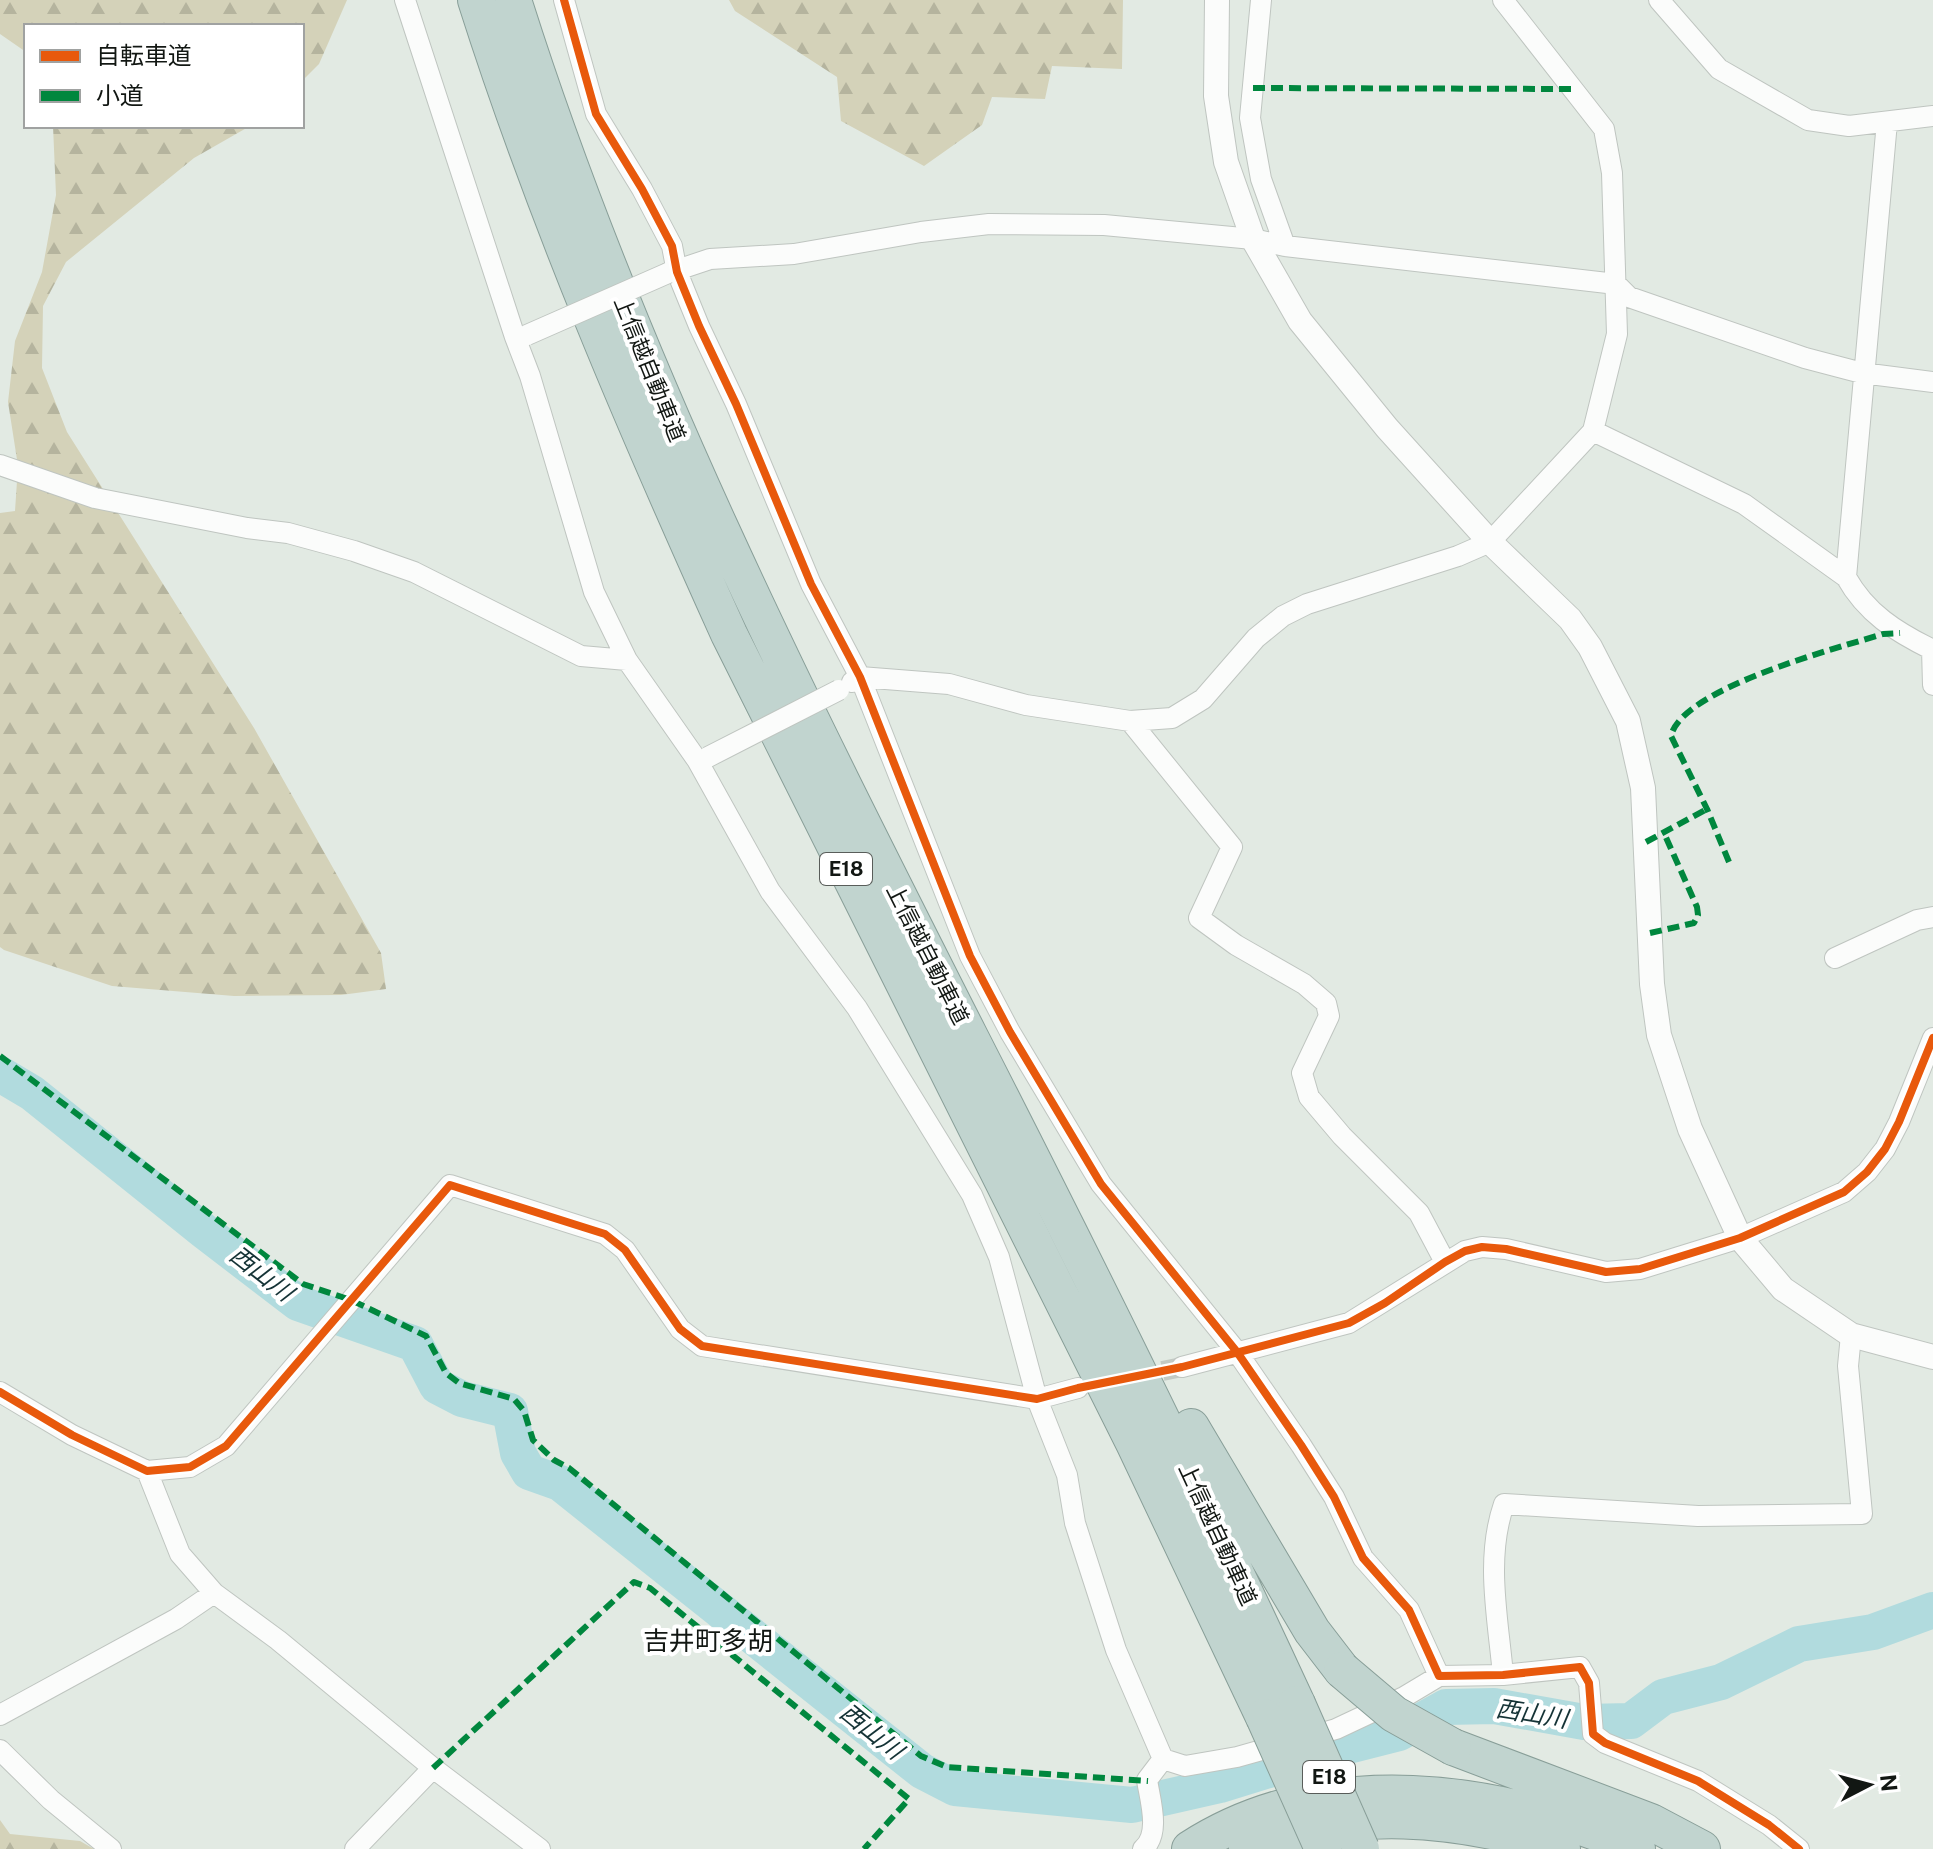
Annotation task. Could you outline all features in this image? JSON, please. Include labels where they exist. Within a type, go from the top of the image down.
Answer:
[{"type":"highway","name":"上信越自動車道","points":[[476,0],[544,199],[681,528],[790,758],[1200,1578],[1257,1718],[1323,1849]]},
{"type":"highway","name":"上信越自動車道","points":[[513,0],[574,180],[658,392],[705,498],[819,739],[1167,1427],[1297,1704],[1361,1849]]},
{"type":"highway","points":[[1010,1114],[1261,1549],[1312,1631],[1342,1670],[1394,1714],[1453,1747],[1651,1822],[1702,1849]]},
{"type":"highway","points":[[1257,1718],[1304,1849]]},
{"type":"highway","points":[[1190,1849],[1237,1825],[1315,1801],[1396,1793],[1487,1802],[1577,1826],[1637,1849]]},
{"type":"highway","points":[[1247,1849],[1304,1829],[1387,1819],[1435,1821],[1481,1828],[1562,1849]]},
{"type":"street","points":[[405,0],[521,336],[594,592],[627,660],[702,759],[770,891],[857,1008],[972,1195],[999,1257],[1037,1399],[1067,1475],[1075,1523],[1116,1650],[1163,1759],[1185,1766],[1237,1757],[1336,1729],[1404,1697],[1439,1676],[1503,1675],[1580,1667],[1589,1683],[1593,1734],[1605,1743],[1698,1781],[1769,1825],[1799,1849]]},
{"type":"street","points":[[564,0],[596,114],[642,189],[672,246],[673,273],[736,404],[811,584],[860,677],[970,956],[1010,1032],[1101,1184],[1237,1352],[1334,1497],[1363,1558],[1409,1610],[1439,1676]]},
{"type":"street","points":[[1217,0],[1216,96],[1226,162],[1253,239],[1300,321],[1387,428],[1490,542],[1570,619],[1590,647],[1628,721],[1643,788],[1652,984],[1659,1035],[1690,1129],[1740,1238],[1783,1289],[1851,1335],[1933,1357]]},
{"type":"street","points":[[1261,0],[1250,118],[1261,179],[1285,246]]},
{"type":"street","points":[[702,759],[860,677],[949,684],[1026,705],[1130,721],[1172,718],[1203,699],[1256,638],[1283,616],[1307,604],[1458,556],[1490,542],[1593,431],[1617,334],[1612,173],[1604,129],[1503,0]]},
{"type":"street","points":[[1659,0],[1719,69],[1808,120],[1849,126],[1933,116]]},
{"type":"street","points":[[1846,577],[1887,122]]},
{"type":"street","points":[[521,336],[710,259],[794,254],[921,232],[989,224],[1104,225],[1253,239],[1285,246],[1616,284],[1629,297],[1805,358],[1862,373],[1933,382]]},
{"type":"street","points":[[1593,431],[1744,504],[1846,577],[1870,611],[1900,633],[1933,650],[1933,685]]},
{"type":"street","points":[[0,465],[95,498],[288,533],[354,551],[414,572],[581,656],[627,660]]},
{"type":"street","points":[[1130,721],[1232,847],[1199,918],[1236,945],[1304,984],[1326,1003],[1329,1016],[1302,1073],[1309,1097],[1342,1136],[1419,1213],[1445,1262]]},
{"type":"street","points":[[1835,958],[1917,920],[1933,917]]},
{"type":"street","points":[[1182,1367],[1349,1323],[1385,1303],[1445,1262],[1465,1251],[1482,1247],[1506,1249],[1606,1272],[1640,1269],[1740,1238],[1844,1192],[1867,1172],[1885,1149],[1899,1122],[1933,1038]]},
{"type":"street","points":[[0,1392],[72,1435],[147,1471],[190,1467],[226,1446],[450,1185],[605,1234],[625,1250],[680,1329],[702,1346],[1037,1399],[1078,1388]]},
{"type":"street","points":[[1503,1675],[1492,1563],[1495,1530],[1504,1504],[1698,1516],[1862,1514],[1848,1366],[1851,1335]]},
{"type":"street","points":[[147,1471],[180,1554],[214,1593],[278,1640],[433,1768],[540,1849]]},
{"type":"street","points":[[0,1715],[176,1619],[214,1593]]},
{"type":"street","points":[[0,1750],[51,1800],[111,1849]]},
{"type":"street","points":[[1143,1849],[1148,1846],[1154,1825],[1147,1780],[1163,1759]]},
{"type":"street","points":[[355,1849],[433,1768]]},
{"type":"green space","points":[[0,0],[347,0],[319,64],[304,79],[304,24],[24,24],[24,51],[0,34]]},
{"type":"green space","points":[[729,0],[1123,0],[1122,69],[1052,66],[1045,99],[992,97],[982,125],[924,166],[841,121],[837,77],[735,11]]},
{"type":"green space","points":[[53,128],[246,128],[194,158],[66,262],[43,306],[42,368],[67,432],[254,728],[381,953],[386,989],[341,995],[234,996],[112,986],[0,947],[0,513],[15,511],[18,466],[8,402],[15,341],[42,272],[56,195]]},
{"type":"green space","points":[[0,1820],[10,1834],[80,1841],[94,1849],[0,1849]]},
{"type":"waterway","name":"西山川","points":[[0,1074],[32,1093],[298,1303],[415,1344],[437,1386],[462,1399],[510,1411],[518,1453],[529,1472],[560,1483],[922,1771],[955,1788],[1132,1805],[1220,1785],[1399,1733],[1446,1707],[1494,1706],[1584,1722],[1631,1721],[1663,1697],[1721,1682],[1799,1644],[1873,1632],[1933,1610]]},
{"type":"tunnel","points":[[1133,1377],[1182,1367]]},
{"type":"marked path","points":[[1253,88],[1573,89]]},
{"type":"marked path","points":[[1729,862],[1671,736],[1681,718],[1702,702],[1764,672],[1883,634],[1900,633]]},
{"type":"marked path","points":[[1646,842],[1707,809]]},
{"type":"marked path","points":[[1650,933],[1694,923],[1698,915],[1664,833]]},
{"type":"marked path","points":[[0,1056],[303,1284],[351,1300],[426,1336],[446,1373],[459,1383],[514,1399],[524,1411],[533,1440],[554,1460],[569,1468],[921,1756],[947,1767],[1148,1781]]},
{"type":"marked path","points":[[433,1768],[634,1582],[650,1588],[909,1799],[864,1849]]},
{"type":"cycle path","points":[[564,0],[596,114],[642,189],[672,246],[677,272],[699,326],[736,404],[811,584],[860,677],[970,956],[1010,1032],[1101,1184],[1237,1352],[1301,1445],[1334,1497],[1363,1558],[1409,1610],[1439,1676],[1503,1675],[1580,1667],[1589,1683],[1593,1734],[1605,1743],[1698,1781],[1769,1825],[1799,1849]]},
{"type":"cycle path","points":[[0,1392],[72,1435],[147,1471],[190,1467],[226,1446],[450,1185],[605,1234],[625,1250],[680,1329],[702,1346],[1037,1399],[1182,1367],[1349,1323],[1385,1303],[1445,1262],[1465,1251],[1482,1247],[1506,1249],[1606,1272],[1640,1269],[1740,1238],[1844,1192],[1867,1172],[1885,1149],[1899,1122],[1933,1038]]},
{"type":"district","name":"吉井町多胡","points":[[708,1640]]}]
